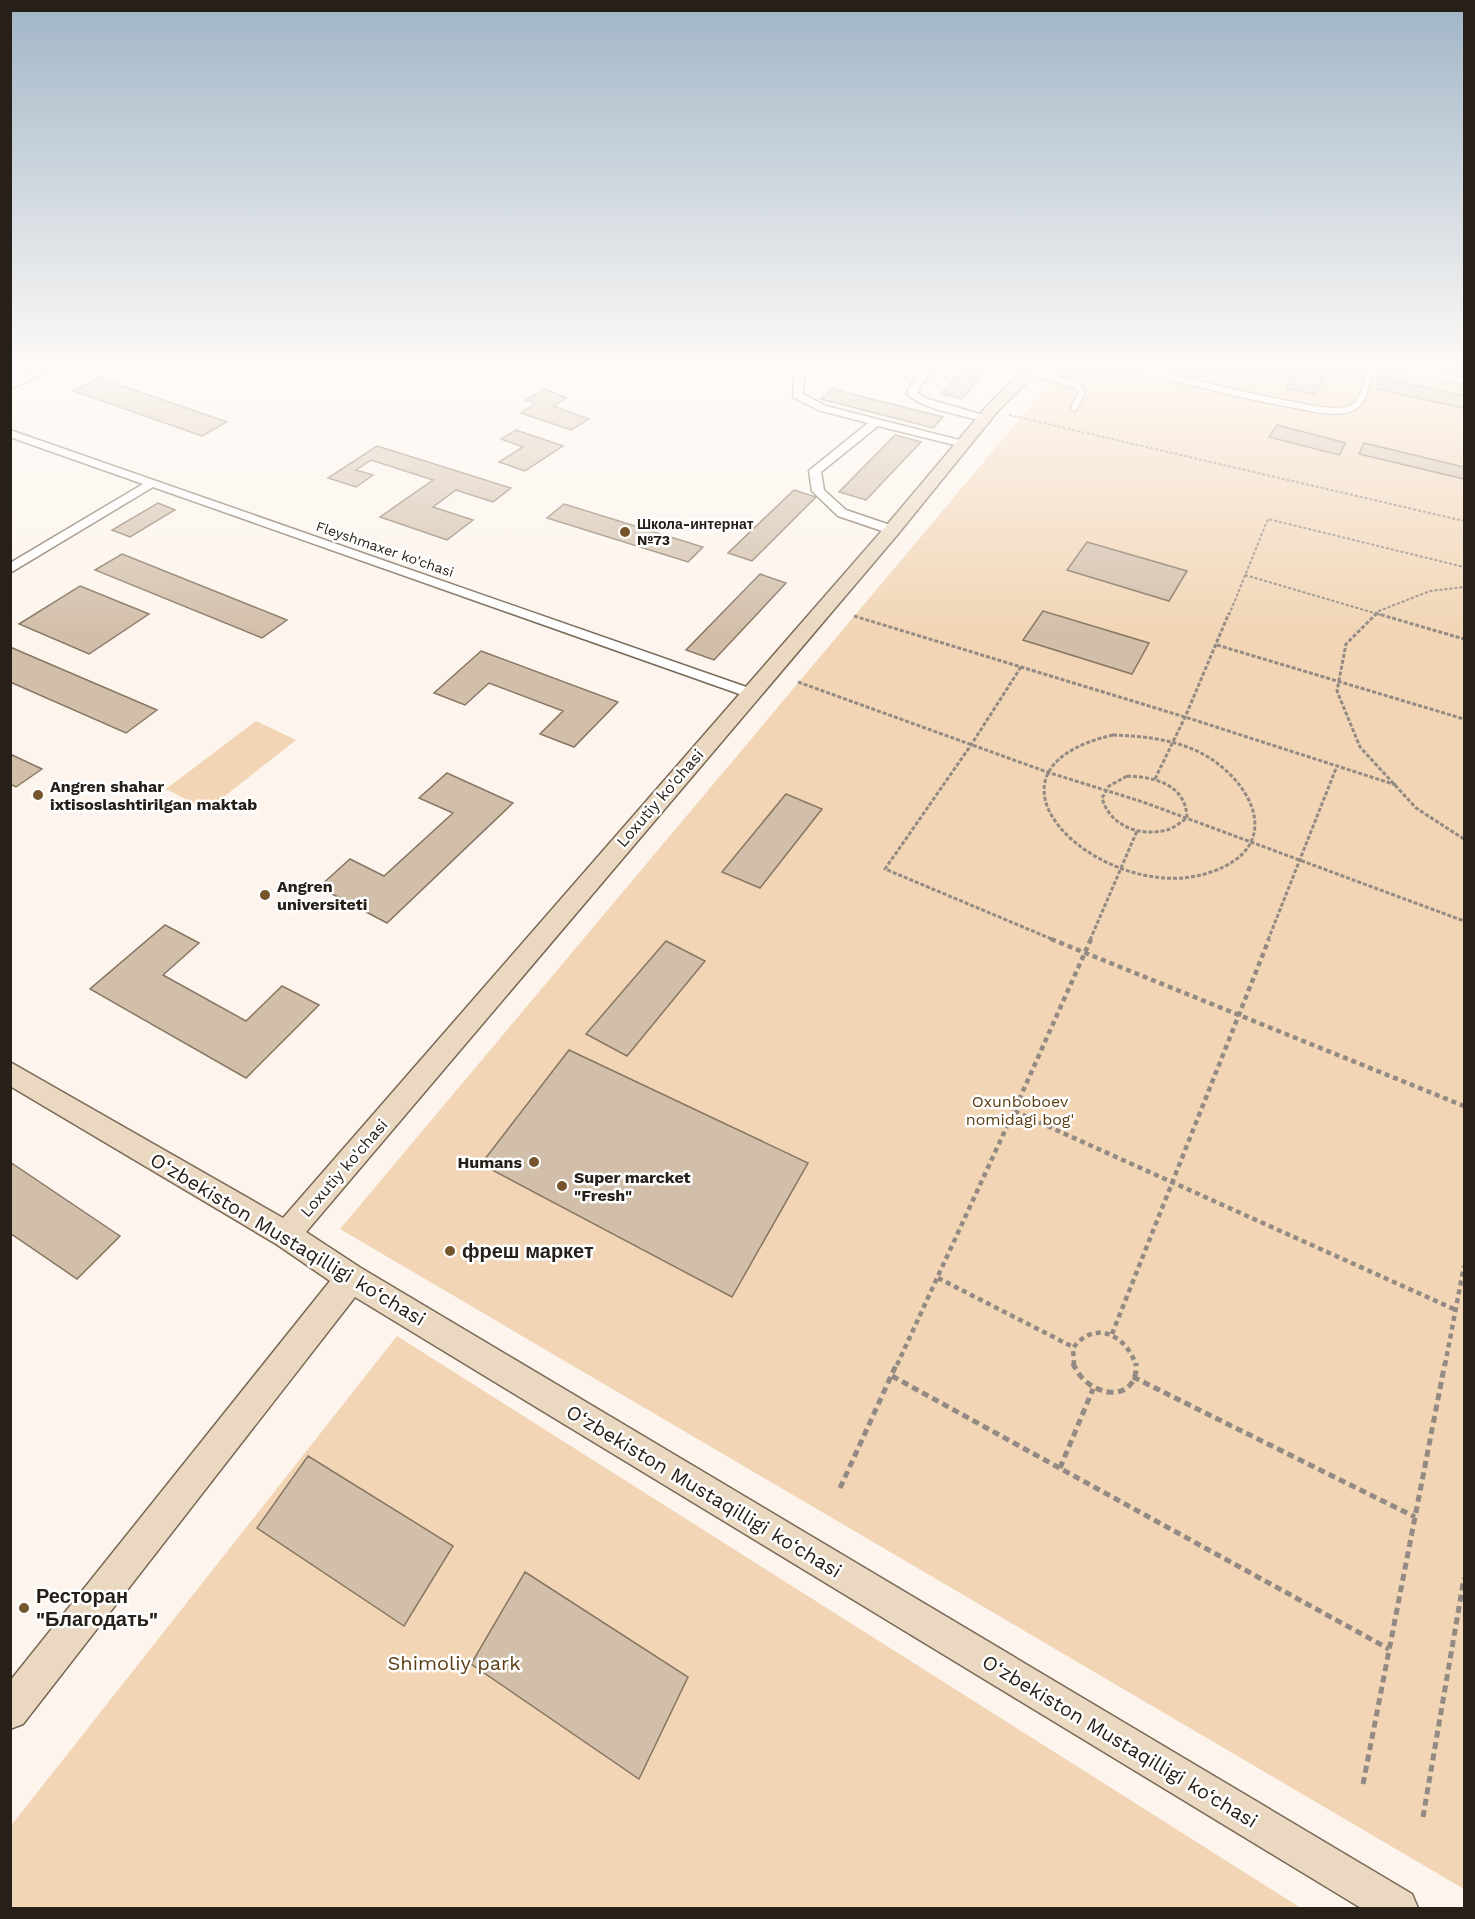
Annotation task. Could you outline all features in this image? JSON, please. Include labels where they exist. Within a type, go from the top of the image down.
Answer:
[{"type":"street","name":"Fleyshmaxer ko'chasi","points":[[71,455],[750,693]]},
{"type":"street","points":[[836,455],[815,471],[818,491],[842,513],[892,530]]},
{"type":"street","name":"Loxutiy ko'chasi","points":[[286,1235],[954,455]]},
{"type":"street","points":[[10,569],[152,483]]},
{"type":"street","name":"O‘zbekiston Mustaqilligi ko‘chasi","points":[[10,1073],[286,1235],[351,1278],[1398,1908]]},
{"type":"street","points":[[10,1711],[351,1278]]},
{"type":"path","points":[[1177,455],[1464,521]]},
{"type":"path","points":[[1155,778],[1174,742],[1217,645],[1268,519],[1464,567]]},
{"type":"path","points":[[1245,575],[1464,639]]},
{"type":"path","points":[[1464,587],[1430,591],[1377,613],[1346,644],[1337,691],[1360,747],[1416,807],[1464,839]]},
{"type":"path","points":[[854,616],[1185,717],[1395,785]]},
{"type":"path","points":[[1217,645],[1464,719]]},
{"type":"path","points":[[1021,667],[971,745],[885,869],[1085,953],[1464,1106]]},
{"type":"path","points":[[798,682],[1047,772],[1187,818],[1464,921]]},
{"type":"path","points":[[1113,735],[1146,736],[1174,742],[1209,758],[1233,777],[1250,799],[1256,822],[1252,842],[1232,863],[1204,875],[1170,878],[1133,873],[1098,860],[1070,840],[1051,818],[1044,794],[1047,772],[1062,754],[1084,742],[1113,735]]},
{"type":"path","points":[[1112,1334],[1337,766]]},
{"type":"path","points":[[1126,776],[1155,778],[1179,792],[1186,802],[1187,818],[1178,828],[1167,832],[1154,834],[1137,831],[1116,821],[1107,813],[1102,804],[1104,790],[1115,780],[1126,776]]},
{"type":"path","points":[[840,1488],[1014,1112],[1137,831]]},
{"type":"path","points":[[1014,1112],[1456,1310]]},
{"type":"path","points":[[1363,1784],[1464,1266]]},
{"type":"path","points":[[938,1277],[1073,1347]]},
{"type":"path","points":[[1097,1330],[1112,1334],[1132,1353],[1135,1364],[1133,1377],[1124,1389],[1114,1393],[1093,1389],[1083,1382],[1077,1373],[1073,1363],[1073,1347],[1087,1332],[1097,1330]]},
{"type":"path","points":[[892,1376],[1389,1649]]},
{"type":"path","points":[[1133,1377],[1415,1517]]},
{"type":"path","points":[[1060,1468],[1093,1389]]},
{"type":"path","points":[[1422,1817],[1464,1578]]},
{"type":"green space","name":"Oxunboboev nomidagi bog'","points":[[990,455],[1464,455],[1464,1889],[340,1229]]},
{"type":"green space","points":[[256,721],[296,740],[207,810],[166,789]]},
{"type":"green space","name":"Shimoliy park","points":[[397,1336],[1301,1908],[11,1908],[10,1827]]},
{"type":"building","points":[[364,455],[404,455],[511,488],[493,502],[456,490],[433,507],[473,520],[447,540],[380,517],[433,480],[371,460],[356,470],[373,475],[356,487],[328,478]]},
{"type":"building","points":[[511,455],[550,455],[525,471],[499,462]]},
{"type":"building","points":[[876,455],[909,455],[866,500],[839,492]]},
{"type":"building","points":[[1361,455],[1412,455],[1464,467],[1464,479]]},
{"type":"building","points":[[794,490],[816,497],[752,561],[728,553]]},
{"type":"building","points":[[158,503],[175,510],[130,537],[112,530]]},
{"type":"building","name":"Школа-интернат №73","points":[[564,504],[703,547],[688,562],[547,518]]},
{"type":"building","points":[[1087,542],[1187,571],[1169,601],[1067,570]]},
{"type":"building","points":[[122,554],[287,620],[262,638],[95,570]]},
{"type":"building","points":[[760,574],[786,583],[714,660],[686,650]]},
{"type":"building","points":[[80,586],[149,614],[89,654],[19,624]]},
{"type":"building","points":[[1043,611],[1149,643],[1132,674],[1023,640]]},
{"type":"building","points":[[10,647],[157,710],[126,733],[10,682]]},
{"type":"building","points":[[481,651],[618,702],[574,747],[540,734],[563,711],[489,683],[465,705],[434,693]]},
{"type":"building","points":[[10,754],[42,769],[16,787],[10,784]]},
{"type":"building","points":[[447,773],[513,803],[387,923],[319,887],[350,859],[384,876],[453,813],[419,798]]},
{"type":"building","points":[[786,794],[822,809],[760,888],[722,872]]},
{"type":"building","points":[[165,925],[199,943],[163,975],[246,1021],[282,986],[319,1005],[246,1078],[90,989]]},
{"type":"building","points":[[666,941],[705,961],[627,1056],[586,1034]]},
{"type":"building","points":[[569,1050],[808,1163],[732,1297],[481,1164]]},
{"type":"building","points":[[10,1162],[120,1236],[77,1279],[10,1233]]},
{"type":"building","points":[[308,1456],[453,1546],[404,1626],[257,1528]]},
{"type":"building","points":[[525,1572],[688,1677],[639,1779],[471,1664]]},
{"type":"place","name":"Школа-интернат №73","points":[[625,532]]},
{"type":"place","name":"Angren shahar ixtisoslashtirilgan maktab","points":[[38,795]]},
{"type":"place","name":"Angren universiteti","points":[[265,895]]},
{"type":"place","name":"Humans","points":[[534,1162]]},
{"type":"place","name":"Super marcket \"Fresh\"","points":[[562,1186]]},
{"type":"place","name":"фреш маркет","points":[[450,1251]]},
{"type":"place","name":"Ресторан \"Благодать\"","points":[[24,1608]]}]
